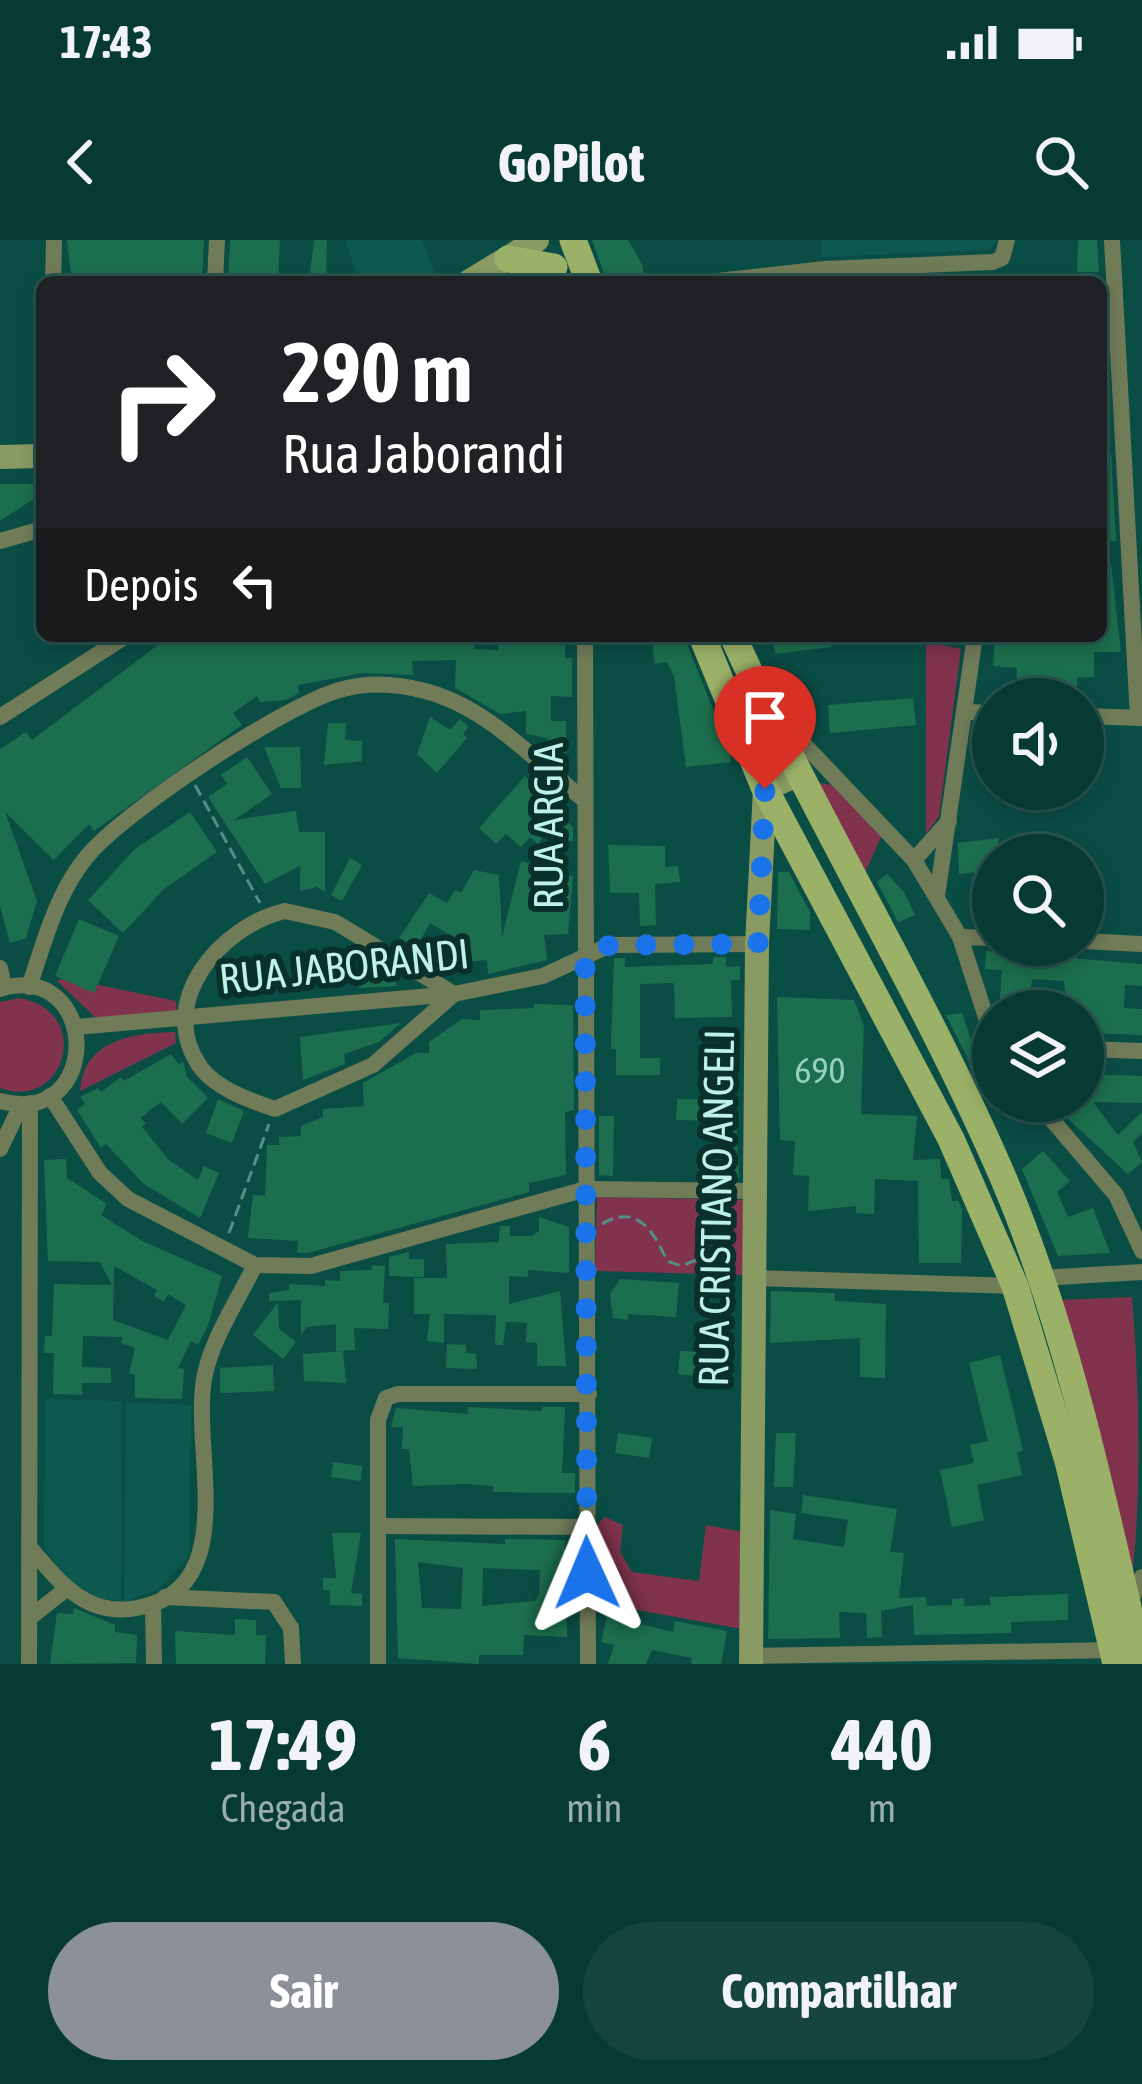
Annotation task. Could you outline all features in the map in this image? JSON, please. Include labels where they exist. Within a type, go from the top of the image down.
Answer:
[{"type":"main road","points":[[540,240],[557,275]]},
{"type":"main road","points":[[573,240],[588,276]]},
{"type":"main road","points":[[508,259],[557,275]]},
{"type":"main road","points":[[704,642],[765,789],[1028,1282],[1068,1461],[1130,1655]]},
{"type":"main road","points":[[736,642],[798,775],[982,1132],[1126,1610],[1130,1655]]},
{"type":"street","points":[[53,276],[54,240]]},
{"type":"street","points":[[215,276],[218,240]]},
{"type":"street","points":[[478,276],[540,240]]},
{"type":"street","points":[[825,275],[993,262],[1002,258],[1006,240]]},
{"type":"street","points":[[1104,717],[1140,718],[1112,240]]},
{"type":"street","points":[[0,457],[36,456]]},
{"type":"street","points":[[0,541],[36,531]]},
{"type":"street","points":[[0,717],[117,642]]},
{"type":"street","name":"RUA ARGIA","points":[[585,642],[588,1664]]},
{"type":"street","points":[[938,896],[973,642]]},
{"type":"street","points":[[28,987],[56,908],[92,850],[190,777],[313,699],[385,685],[464,705],[583,799]]},
{"type":"street","points":[[761,699],[914,860],[960,937],[977,990]]},
{"type":"street","points":[[966,712],[972,712]]},
{"type":"street","points":[[765,789],[798,775],[835,775]]},
{"type":"street","name":"RUA CRISTIANO ANGELI","points":[[751,1660],[752,1272],[765,789]]},
{"type":"street","points":[[914,860],[951,818]]},
{"type":"street","points":[[308,913],[335,922],[454,994],[373,1065],[275,1109],[227,1088],[201,1067],[187,1020],[192,988],[208,959],[266,915],[308,913]]},
{"type":"street","points":[[960,937],[972,937]]},
{"type":"street","points":[[1104,942],[1142,944]]},
{"type":"street","name":"RUA JABORANDI","points":[[76,1027],[454,994],[543,976],[610,945],[758,944]]},
{"type":"street","points":[[0,968],[2,988],[28,987],[62,1003],[76,1027],[72,1073],[50,1096],[25,1104],[0,1101]]},
{"type":"street","points":[[1104,1050],[1142,1051]]},
{"type":"street","points":[[50,1096],[114,1188],[222,1252],[254,1265],[311,1266],[586,1189],[756,1191]]},
{"type":"street","points":[[0,1149],[25,1104]]},
{"type":"street","points":[[25,1104],[32,1550],[29,1664]]},
{"type":"street","points":[[1054,1122],[1116,1195],[1142,1251]]},
{"type":"street","points":[[154,1664],[159,1600],[193,1568],[205,1540],[206,1369],[254,1265]]},
{"type":"street","points":[[752,1272],[1028,1282],[1142,1272]]},
{"type":"street","points":[[378,1664],[378,1420],[386,1399],[398,1394],[589,1394]]},
{"type":"street","points":[[380,1526],[586,1527]]},
{"type":"street","points":[[32,1550],[66,1589],[105,1608],[159,1600],[233,1598],[262,1599],[282,1607],[292,1628],[292,1664]]},
{"type":"street","points":[[193,1568],[233,1598]]},
{"type":"street","points":[[1126,1610],[1142,1577]]},
{"type":"street","points":[[32,1616],[66,1589]]},
{"type":"street","points":[[751,1660],[1130,1655]]},
{"type":"path","points":[[190,777],[266,915]]},
{"type":"path","points":[[222,1252],[275,1109]]},
{"type":"path","points":[[602,1225],[611,1219],[645,1222],[653,1228],[668,1261],[681,1266],[714,1252],[752,1272]]},
{"type":"shaded area","points":[[345,240],[422,240],[436,276],[357,276]]},
{"type":"shaded area","points":[[821,240],[998,240],[988,250],[821,257]]},
{"type":"shaded area","points":[[926,642],[961,649],[939,816],[926,834]]},
{"type":"shaded area","points":[[813,782],[832,785],[882,835],[863,877]]},
{"type":"shaded area","points":[[65,978],[176,1001],[177,1012],[96,1018],[57,981]]},
{"type":"shaded area","points":[[20,998],[43,1007],[58,1022],[64,1039],[54,1074],[41,1086],[22,1092],[0,1088],[0,1002]]},
{"type":"shaded area","points":[[175,1032],[176,1043],[80,1091],[90,1060],[101,1050],[128,1037]]},
{"type":"shaded area","points":[[597,1197],[748,1200],[746,1275],[595,1271]]},
{"type":"shaded area","points":[[1132,1297],[1138,1437],[1132,1576],[1059,1300]]},
{"type":"shaded area","points":[[45,1399],[121,1401],[121,1601],[93,1598],[70,1582],[44,1548]]},
{"type":"shaded area","points":[[126,1402],[191,1405],[189,1556],[158,1589],[124,1602]]},
{"type":"shaded area","points":[[605,1517],[623,1525],[620,1552],[632,1572],[699,1581],[706,1525],[744,1532],[747,1630],[594,1602],[597,1524]]},
{"type":"building","points":[[67,240],[204,240],[202,276],[71,276]]},
{"type":"building","points":[[230,240],[280,240],[278,276],[228,276]]},
{"type":"building","points":[[314,240],[327,240],[326,276],[310,276]]},
{"type":"building","points":[[592,240],[628,240],[644,276],[605,276]]},
{"type":"building","points":[[1078,240],[1097,240],[1099,272],[1077,272]]},
{"type":"building","points":[[1107,454],[1111,454],[1116,541],[1107,541]]},
{"type":"building","points":[[0,484],[35,484],[35,498],[0,521]]},
{"type":"building","points":[[1107,564],[1111,564],[1121,652],[1094,652],[1094,677],[1017,678],[1017,668],[993,666],[995,642],[1107,642]]},
{"type":"building","points":[[162,642],[474,642],[474,649],[499,650],[497,642],[565,642],[565,658],[572,658],[572,697],[551,696],[551,721],[566,721],[566,753],[548,753],[547,738],[526,734],[526,711],[500,714],[455,688],[456,660],[412,661],[413,675],[362,673],[298,685],[299,693],[286,700],[260,702],[257,696],[233,713],[242,725],[94,831],[89,824],[54,860],[5,812],[37,901],[26,938],[10,943],[0,906],[0,749],[26,732],[32,740]]},
{"type":"building","points":[[652,642],[686,642],[731,762],[686,767],[674,676],[667,662],[655,664]]},
{"type":"building","points":[[774,642],[830,642],[831,647],[775,654]]},
{"type":"building","points":[[913,698],[916,725],[830,733],[828,705]]},
{"type":"building","points":[[430,717],[450,730],[460,719],[469,727],[463,734],[467,738],[437,773],[417,754]]},
{"type":"building","points":[[328,723],[346,723],[345,740],[362,741],[362,761],[324,765]]},
{"type":"building","points":[[264,747],[300,747],[301,788],[281,788]]},
{"type":"building","points":[[247,757],[272,794],[234,820],[296,811],[299,832],[325,832],[325,892],[317,887],[300,891],[300,866],[265,884],[208,797],[227,784],[221,775]]},
{"type":"building","points":[[525,776],[551,798],[546,804],[573,827],[573,841],[542,838],[538,844],[530,837],[521,847],[506,834],[496,844],[479,828]]},
{"type":"building","points":[[190,812],[217,852],[164,889],[123,933],[88,900],[135,849]]},
{"type":"building","points":[[972,841],[972,872],[959,874],[958,843]]},
{"type":"building","points":[[608,845],[665,846],[665,867],[678,866],[680,882],[655,884],[656,925],[640,926],[639,893],[610,893]]},
{"type":"building","points":[[350,858],[362,865],[342,901],[331,895]]},
{"type":"building","points":[[521,861],[573,876],[568,934],[544,935],[547,960],[488,974],[487,960],[465,962],[463,942],[430,923],[416,948],[399,938],[429,893],[447,903],[455,890],[461,893],[474,870],[499,875],[502,937]]},
{"type":"building","points":[[778,872],[789,872],[810,912],[810,930],[777,929]]},
{"type":"building","points":[[887,874],[904,892],[915,915],[898,922],[877,882]]},
{"type":"building","points":[[79,919],[119,936],[94,993],[55,976]]},
{"type":"building","points":[[713,957],[726,957],[726,967],[740,966],[740,980],[731,980],[732,1017],[675,1018],[674,983],[640,984],[640,1058],[660,1058],[660,1075],[616,1075],[616,1049],[611,1049],[614,958],[625,958],[625,967],[713,964]]},
{"type":"building","points":[[1104,961],[1142,964],[1142,986],[1125,985],[1124,1008],[1142,1009],[1142,1035],[1104,1034],[1104,990],[1065,990],[1064,981],[1032,979],[1031,990],[1001,990],[1002,970],[985,969],[1104,966]]},
{"type":"building","points":[[375,965],[375,971],[396,975],[396,986],[359,988],[358,966]]},
{"type":"building","points":[[777,997],[854,1000],[864,1026],[861,1114],[917,1116],[913,1160],[940,1159],[941,1179],[949,1179],[952,1201],[958,1201],[962,1209],[961,1263],[919,1263],[918,1181],[875,1179],[874,1214],[856,1213],[856,1206],[808,1211],[809,1176],[793,1175],[795,1141],[780,1140]]},
{"type":"building","points":[[534,1004],[573,1005],[574,1110],[565,1112],[566,1175],[529,1183],[529,1192],[308,1253],[297,1253],[298,1241],[248,1238],[253,1195],[265,1196],[267,1145],[279,1145],[279,1137],[301,1136],[301,1126],[323,1117],[323,1109],[364,1106],[363,1083],[416,1053],[429,1053],[429,1042],[462,1019],[480,1020],[480,1010],[534,1008]]},
{"type":"building","points":[[962,1013],[972,1043],[969,1061],[946,1015]]},
{"type":"building","points":[[401,1023],[379,1042],[344,1054],[345,1064],[303,1080],[300,1037]]},
{"type":"building","points":[[171,1054],[179,1065],[183,1061],[187,1077],[208,1098],[182,1124],[161,1102],[140,1118],[169,1160],[198,1180],[204,1166],[219,1173],[200,1218],[144,1184],[106,1144],[101,1148],[77,1110],[85,1104],[80,1097],[98,1088],[101,1092],[121,1077],[124,1081]]},
{"type":"building","points":[[1104,1075],[1142,1076],[1142,1103],[1104,1102]]},
{"type":"building","points":[[218,1099],[244,1111],[232,1143],[206,1133]]},
{"type":"building","points":[[677,1099],[735,1099],[739,1178],[712,1178],[713,1164],[721,1164],[715,1121],[676,1120]]},
{"type":"building","points":[[1142,1112],[1142,1133],[1133,1142],[1142,1162],[1128,1174],[1071,1122],[1104,1122],[1104,1117],[1118,1135]]},
{"type":"building","points":[[599,1116],[614,1116],[613,1176],[599,1175]]},
{"type":"building","points":[[1043,1151],[1070,1181],[1057,1192],[1068,1217],[1093,1208],[1110,1253],[1058,1256],[1022,1169]]},
{"type":"building","points":[[66,1159],[67,1178],[107,1204],[101,1215],[142,1241],[222,1276],[208,1325],[198,1345],[191,1341],[178,1368],[184,1369],[182,1399],[135,1398],[135,1375],[129,1373],[135,1348],[121,1343],[123,1337],[83,1336],[82,1367],[111,1368],[111,1383],[82,1383],[82,1395],[53,1394],[54,1353],[44,1353],[45,1336],[52,1336],[54,1284],[112,1285],[100,1262],[48,1261],[44,1160]],"holes":[[[114,1266],[157,1290],[154,1296],[164,1302],[168,1294],[186,1305],[168,1340],[113,1320]]]},
{"type":"building","points":[[539,1217],[569,1227],[569,1273],[528,1270],[528,1277],[509,1276],[509,1304],[560,1291],[566,1366],[537,1366],[537,1343],[526,1342],[527,1323],[506,1322],[503,1345],[495,1345],[496,1315],[444,1314],[444,1343],[427,1341],[430,1314],[414,1314],[414,1278],[447,1278],[446,1244],[499,1242],[500,1226],[510,1226],[510,1236],[532,1236],[539,1231]]},
{"type":"building","points":[[409,1252],[409,1259],[424,1259],[424,1277],[389,1276],[389,1257]]},
{"type":"building","points":[[372,1265],[385,1266],[383,1303],[389,1303],[388,1329],[354,1328],[355,1350],[336,1351],[336,1324],[307,1327],[301,1335],[301,1300],[269,1301],[269,1293],[289,1290],[289,1284],[325,1286],[325,1280],[340,1281],[340,1271],[372,1270]]},
{"type":"building","points":[[620,1279],[679,1283],[676,1317],[628,1314],[628,1320],[613,1318],[610,1294]]},
{"type":"building","points":[[771,1291],[835,1293],[835,1301],[886,1304],[885,1378],[860,1377],[860,1338],[770,1343]]},
{"type":"building","points":[[278,1302],[279,1329],[296,1342],[283,1359],[253,1335]]},
{"type":"building","points":[[447,1344],[466,1345],[466,1353],[476,1354],[477,1369],[446,1368]]},
{"type":"building","points":[[343,1351],[346,1383],[304,1381],[303,1354]]},
{"type":"building","points":[[680,1351],[730,1354],[728,1379],[678,1374]]},
{"type":"building","points":[[1000,1355],[1023,1450],[1017,1453],[1022,1475],[977,1485],[984,1520],[952,1527],[940,1470],[974,1463],[970,1445],[988,1441],[969,1363]]},
{"type":"building","points":[[273,1365],[274,1391],[220,1393],[220,1368]]},
{"type":"building","points":[[468,1407],[542,1411],[542,1407],[565,1407],[562,1473],[575,1473],[575,1493],[493,1492],[493,1486],[465,1484],[413,1486],[409,1449],[402,1449],[403,1427],[391,1427],[396,1408],[468,1414]]},
{"type":"building","points":[[618,1433],[652,1438],[649,1458],[615,1453]]},
{"type":"building","points":[[776,1433],[796,1433],[793,1487],[774,1487]]},
{"type":"building","points":[[333,1462],[362,1466],[361,1481],[331,1477]]},
{"type":"building","points":[[803,1495],[897,1509],[890,1552],[904,1553],[899,1598],[926,1597],[927,1606],[952,1605],[952,1599],[964,1598],[964,1606],[990,1605],[990,1597],[1068,1594],[1068,1620],[1011,1622],[1011,1633],[914,1635],[913,1605],[881,1611],[882,1637],[867,1638],[866,1613],[839,1612],[840,1638],[768,1639],[770,1510],[796,1514],[793,1539],[844,1547],[848,1520],[801,1513]]},
{"type":"building","points":[[332,1533],[361,1533],[351,1593],[362,1594],[362,1606],[330,1605],[330,1591],[323,1590],[323,1578],[336,1578]]},
{"type":"building","points":[[395,1539],[505,1544],[505,1539],[565,1540],[567,1637],[524,1635],[523,1655],[479,1655],[479,1664],[398,1658]],"holes":[[[418,1562],[463,1568],[461,1609],[422,1608]],[[483,1568],[540,1570],[539,1595],[535,1601],[482,1606]]]},
{"type":"building","points":[[74,1608],[115,1625],[115,1632],[137,1635],[136,1663],[50,1664],[57,1613],[73,1614]]},
{"type":"building","points":[[607,1616],[673,1632],[675,1621],[727,1631],[721,1664],[691,1664],[692,1658],[652,1650],[646,1664],[608,1664],[614,1645],[601,1642]]},
{"type":"building","points":[[235,1619],[256,1620],[256,1635],[266,1635],[265,1664],[176,1664],[175,1631],[235,1635]]},
{"type":"route","points":[[587,1573],[585,956],[610,945],[758,944],[765,789]]}]
